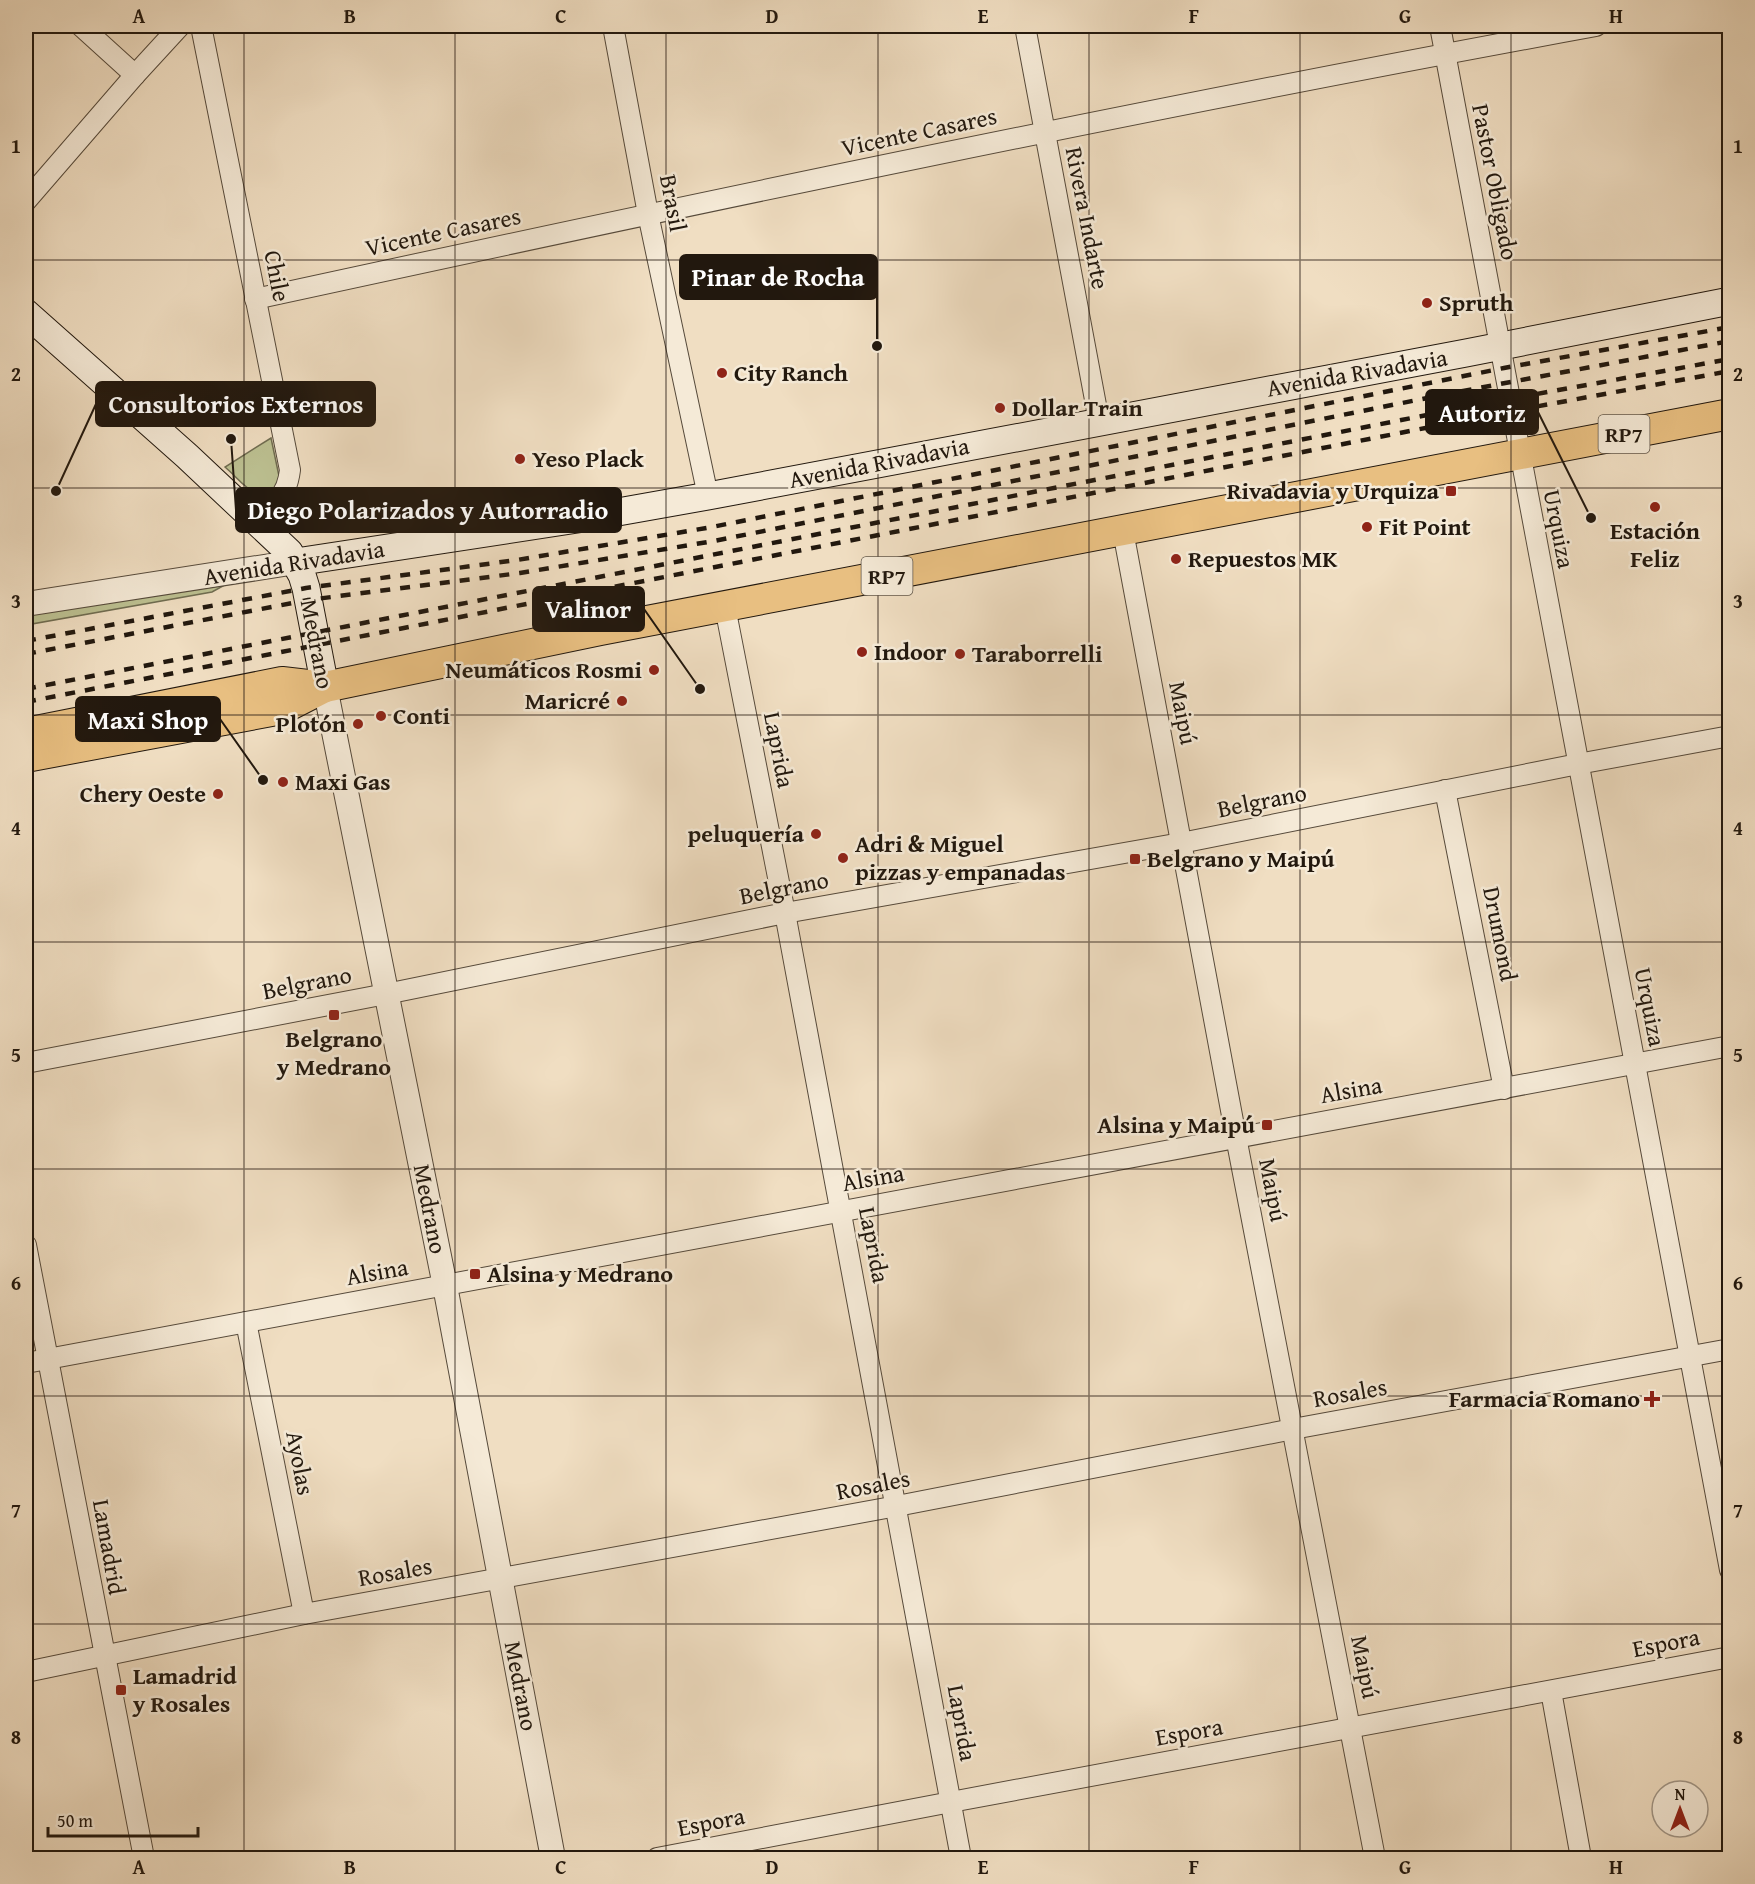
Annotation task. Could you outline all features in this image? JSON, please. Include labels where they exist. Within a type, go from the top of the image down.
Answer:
[{"type":"main road","name":"Avenida Rivadavia","points":[[296,562],[584,518],[708,496],[1500,346],[1730,300]]},
{"type":"main road","points":[[26,313],[187,456],[289,552],[296,562]]},
{"type":"main road","name":"RP7","points":[[26,757],[282,709],[325,687],[600,630],[1730,414]]},
{"type":"main road","name":"Medrano","points":[[296,562],[306,588],[325,687]]},
{"type":"main road","name":"RP7","points":[[26,733],[282,682],[325,687]]},
{"type":"street","points":[[81,26],[135,75]]},
{"type":"street","points":[[26,201],[180,26]]},
{"type":"street","name":"Chile","points":[[201,26],[290,470],[288,484],[282,496],[268,504],[244,510]]},
{"type":"street","name":"Brasil","points":[[613,26],[648,214],[708,496]]},
{"type":"street","name":"Rivera Indarte","points":[[1025,26],[1099,421]]},
{"type":"street","name":"Pastor Obligado","points":[[1440,26],[1519,454]]},
{"type":"street","name":"Vicente Casares","points":[[255,299],[648,214],[1045,133],[1445,53],[1596,26]]},
{"type":"street","name":"Urquiza","points":[[1519,454],[1730,1570]]},
{"type":"street","name":"Maipú","points":[[1123,531],[1236,1137],[1375,1858]]},
{"type":"street","name":"Avenida Rivadavia","points":[[26,604],[296,562]]},
{"type":"street","name":"Laprida","points":[[725,607],[897,1506],[961,1858]]},
{"type":"street","name":"Medrano","points":[[325,687],[445,1286],[553,1858]]},
{"type":"street","name":"Belgrano","points":[[26,1063],[386,994],[785,913],[1181,843],[1730,736]]},
{"type":"street","name":"Drumond","points":[[1445,790],[1504,1089]]},
{"type":"street","name":"Alsina","points":[[26,1363],[1730,1046]]},
{"type":"street","name":"Lamadrid","points":[[26,1245],[144,1858]]},
{"type":"street","name":"Ayolas","points":[[246,1322],[304,1614]]},
{"type":"street","name":"Rosales","points":[[26,1672],[304,1614],[897,1506],[1293,1429],[1730,1349]]},
{"type":"street","name":"Espora","points":[[657,1858],[1730,1657]]},
{"type":"street","points":[[1551,1691],[1581,1858]]},
{"type":"green space","points":[[271,438],[279,476],[278,485],[262,493],[250,490],[225,467]]},
{"type":"green space","points":[[207,584],[223,586],[212,592],[26,625],[26,615]]},
{"type":"railway","points":[[26,641],[306,588],[517,560],[712,527],[1504,368],[1730,327]]},
{"type":"railway","points":[[26,654],[308,600],[520,573],[714,541],[1452,393],[1730,341]]},
{"type":"railway","points":[[26,689],[1509,399],[1730,359]]},
{"type":"railway","points":[[26,702],[1512,411],[1730,371]]},
{"type":"place","name":"Spruth","points":[[1427,303]]},
{"type":"place","name":"Pinar de Rocha","points":[[877,346]]},
{"type":"place","name":"City Ranch","points":[[722,373]]},
{"type":"place","name":"Dollar Train","points":[[1000,408]]},
{"type":"place","name":"Diego Polarizados y Autorradio","points":[[231,439]]},
{"type":"place","name":"Yeso Plack","points":[[520,459]]},
{"type":"place","name":"Consultorios Externos","points":[[56,491]]},
{"type":"place","name":"Rivadavia y Urquiza","points":[[1451,491]]},
{"type":"place","name":"Estación Feliz","points":[[1655,507]]},
{"type":"place","name":"Autoriz","points":[[1591,518]]},
{"type":"place","name":"Fit Point","points":[[1367,527]]},
{"type":"place","name":"Repuestos MK","points":[[1176,559]]},
{"type":"place","name":"Indoor","points":[[862,652]]},
{"type":"place","name":"Taraborrelli","points":[[960,654]]},
{"type":"place","name":"Neumáticos Rosmi","points":[[654,670]]},
{"type":"place","name":"Valinor","points":[[700,689]]},
{"type":"place","name":"Maricré","points":[[622,701]]},
{"type":"place","name":"Conti","points":[[381,716]]},
{"type":"place","name":"Plotón","points":[[358,724]]},
{"type":"place","name":"Maxi Shop","points":[[263,780]]},
{"type":"place","name":"Maxi Gas","points":[[283,782]]},
{"type":"place","name":"Chery Oeste","points":[[218,794]]},
{"type":"place","name":"peluquería","points":[[816,834]]},
{"type":"place","name":"Adri & Miguel pizzas y empanadas","points":[[843,858]]},
{"type":"place","name":"Belgrano y Maipú","points":[[1135,859]]},
{"type":"place","name":"Belgrano y Medrano","points":[[334,1015]]},
{"type":"place","name":"Alsina y Maipú","points":[[1267,1125]]},
{"type":"place","name":"Alsina y Medrano","points":[[475,1274]]},
{"type":"place","name":"Farmacia Romano","points":[[1652,1399]]},
{"type":"place","name":"Lamadrid y Rosales","points":[[121,1690]]}]
